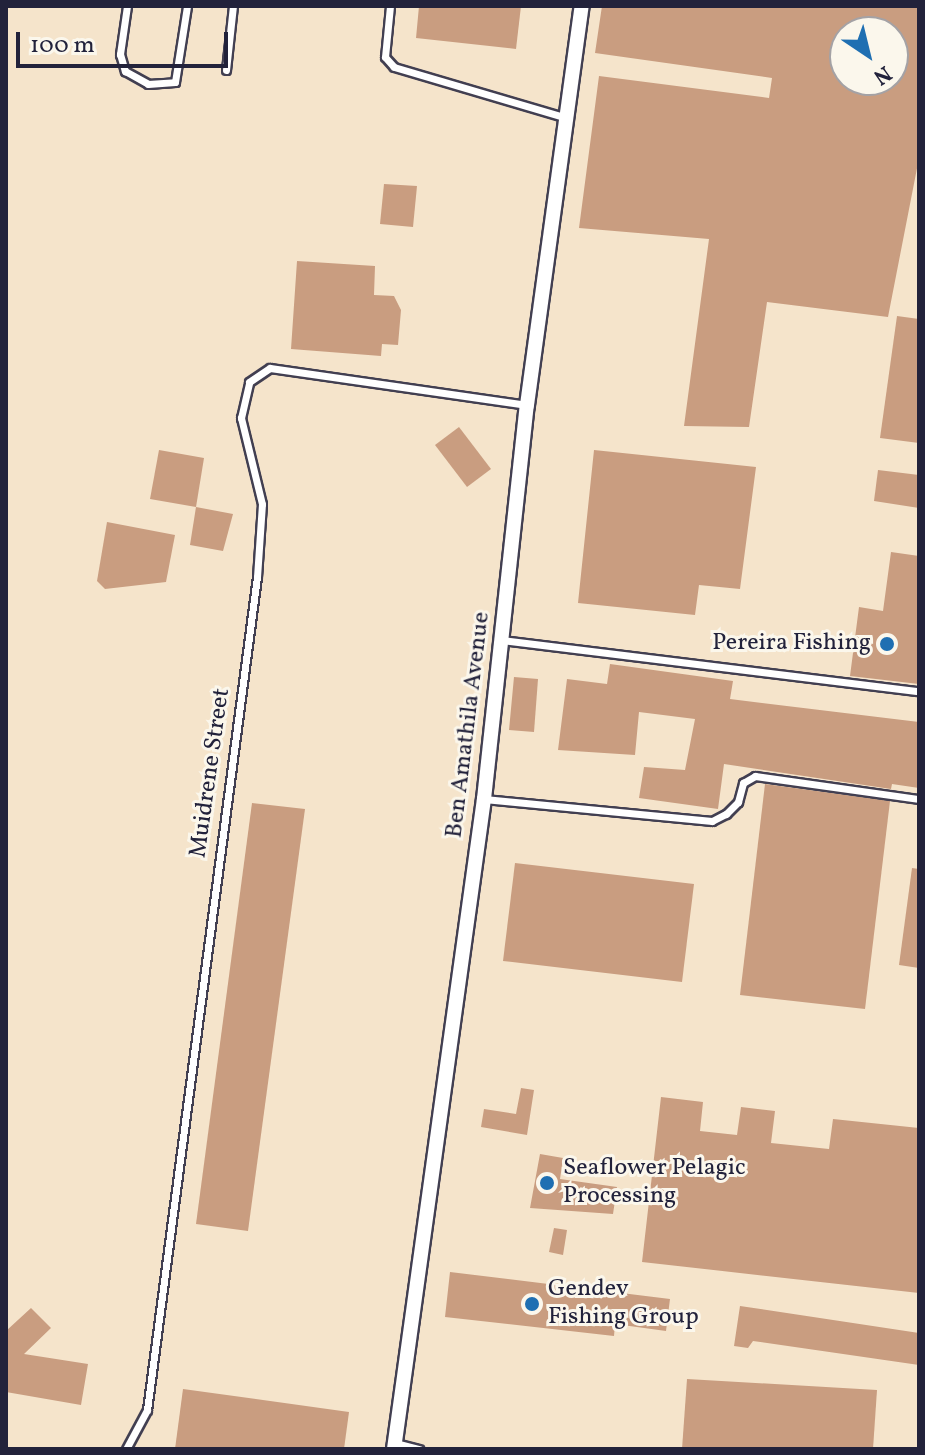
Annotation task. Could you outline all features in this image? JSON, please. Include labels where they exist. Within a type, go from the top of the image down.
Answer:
[{"type":"street","name":"Ben Amathila Avenue","points":[[394,1446],[484,799],[527,405],[582,6]]},
{"type":"lane","points":[[127,6],[120,54],[125,71],[148,84],[175,82],[187,6]]},
{"type":"lane","points":[[226,70],[233,6]]},
{"type":"lane","points":[[390,6],[385,57],[394,67],[567,118]]},
{"type":"lane","name":"Muidrene Street","points":[[126,1449],[147,1410],[257,577],[262,504],[241,418],[249,382],[270,368],[527,405]]},
{"type":"lane","points":[[501,640],[919,691]]},
{"type":"lane","points":[[484,799],[712,821],[726,814],[738,802],[743,783],[755,776],[919,799]]},
{"type":"lane","points":[[394,1446],[419,1449]]},
{"type":"building","points":[[419,6],[521,6],[516,49],[416,38]]},
{"type":"building","points":[[602,6],[919,6],[919,158],[888,317],[767,302],[749,427],[684,426],[709,239],[579,228],[599,76],[769,98],[772,78],[595,53]]},
{"type":"building","points":[[384,184],[417,186],[413,227],[380,224]]},
{"type":"building","points":[[297,261],[375,266],[374,295],[394,296],[401,310],[398,345],[382,344],[381,356],[291,349]]},
{"type":"building","points":[[897,316],[919,319],[919,443],[880,438]]},
{"type":"building","points":[[459,427],[491,469],[467,487],[435,445]]},
{"type":"building","points":[[159,450],[204,458],[196,507],[150,499]]},
{"type":"building","points":[[594,450],[756,467],[740,589],[699,585],[695,615],[578,603]]},
{"type":"building","points":[[878,470],[919,475],[919,508],[874,501]]},
{"type":"building","points":[[196,507],[233,514],[223,551],[190,545]]},
{"type":"building","points":[[107,522],[175,535],[166,582],[105,589],[97,581]]},
{"type":"building","name":"Pereira Fishing","points":[[891,552],[919,556],[919,684],[850,676],[859,607],[883,611]]},
{"type":"building","points":[[610,664],[733,681],[730,699],[919,722],[919,788],[892,784],[891,789],[724,764],[718,809],[639,798],[644,767],[685,770],[695,719],[639,712],[635,755],[558,750],[567,679],[607,684]]},
{"type":"building","points":[[514,677],[538,679],[534,732],[509,730]]},
{"type":"building","points":[[765,784],[890,801],[865,1009],[740,995]]},
{"type":"building","points":[[252,803],[305,809],[248,1231],[196,1224]]},
{"type":"building","points":[[515,863],[694,884],[682,982],[503,961]]},
{"type":"building","points":[[912,868],[919,869],[919,968],[899,965]]},
{"type":"building","points":[[521,1088],[534,1090],[527,1135],[481,1127],[484,1109],[516,1114]]},
{"type":"building","points":[[661,1097],[703,1102],[700,1131],[737,1135],[741,1107],[775,1111],[771,1143],[829,1149],[833,1119],[919,1128],[919,1293],[642,1262]]},
{"type":"building","points":[[540,1154],[563,1158],[560,1179],[617,1187],[613,1214],[530,1208]]},
{"type":"building","points":[[554,1228],[567,1230],[563,1255],[549,1252]]},
{"type":"building","name":"Gendev Fishing Group","points":[[450,1272],[670,1299],[666,1331],[615,1324],[614,1336],[445,1317]]},
{"type":"building","points":[[740,1306],[919,1333],[919,1365],[753,1341],[748,1348],[734,1346]]},
{"type":"building","points":[[31,1308],[51,1328],[24,1354],[88,1364],[81,1405],[6,1392],[6,1331]]},
{"type":"building","points":[[687,1379],[877,1390],[873,1449],[682,1449]]},
{"type":"building","points":[[183,1389],[349,1412],[344,1449],[175,1449]]},
{"type":"place","name":"Pereira Fishing","points":[[887,644]]},
{"type":"place","name":"Seaflower Pelagic Processing","points":[[547,1183]]},
{"type":"place","name":"Gendev Fishing Group","points":[[532,1304]]}]
